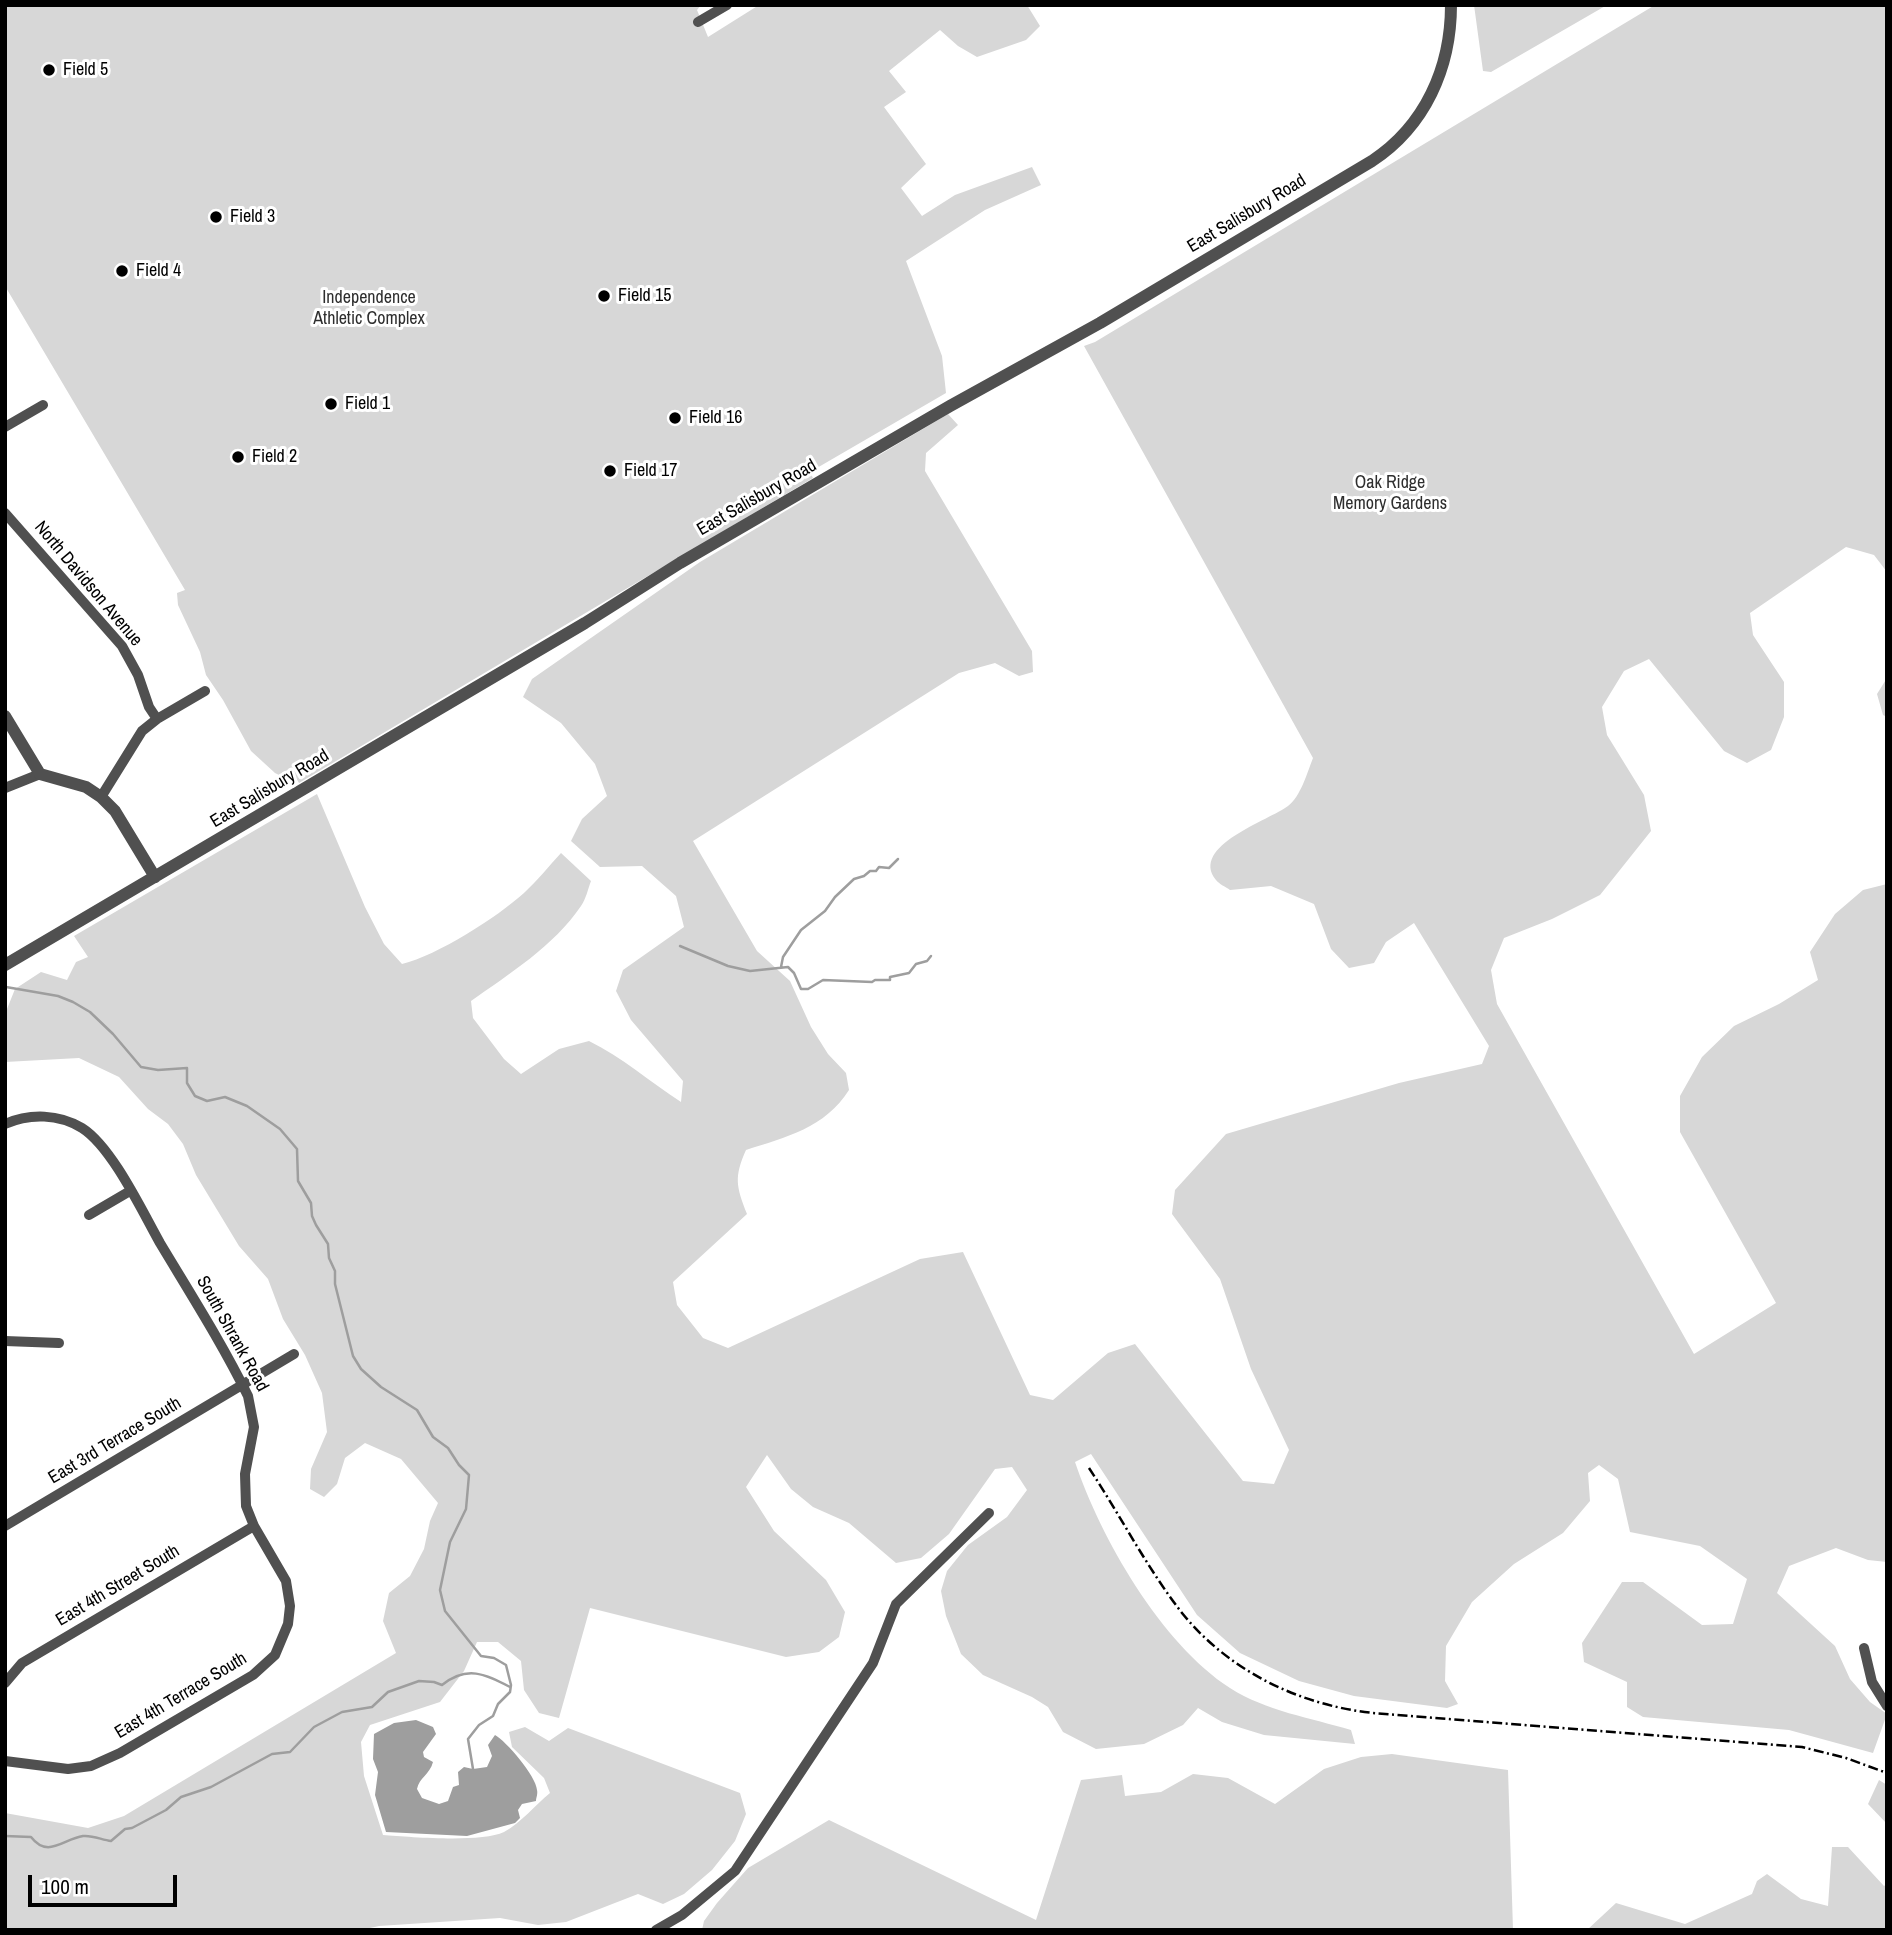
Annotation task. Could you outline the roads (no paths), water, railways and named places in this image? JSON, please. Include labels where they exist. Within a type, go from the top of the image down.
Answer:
[{"type":"street","points":[[698,22],[727,5]]},
{"type":"street","name":"East Salisbury Road","points":[[5,965],[585,624],[691,557],[938,413],[1100,323],[1383,154],[1404,136],[1435,90],[1450,41],[1451,5]]},
{"type":"street","points":[[5,427],[43,405]]},
{"type":"street","name":"North Davidson Avenue","points":[[5,513],[122,646],[157,719]]},
{"type":"street","points":[[101,797],[142,731],[205,691]]},
{"type":"street","points":[[5,716],[40,774]]},
{"type":"street","points":[[5,788],[40,774],[86,787],[115,811],[155,877]]},
{"type":"street","name":"South Shrank Road","points":[[5,1124],[26,1117],[62,1119],[83,1129],[100,1144],[243,1385],[254,1415],[254,1436],[244,1486],[246,1506],[254,1526],[286,1581],[290,1606],[283,1639]]},
{"type":"street","points":[[89,1215],[130,1191]]},
{"type":"street","points":[[5,1341],[59,1343]]},
{"type":"street","name":"East 3rd Terrace South","points":[[5,1526],[294,1354]]},
{"type":"street","points":[[656,1930],[682,1915],[735,1871],[873,1663],[896,1604],[989,1513]]},
{"type":"street","name":"East 4th Street South","points":[[5,1683],[22,1663],[254,1526]]},
{"type":"street","name":"East 4th Terrace South","points":[[5,1760],[68,1769],[91,1766],[253,1675],[275,1655],[283,1639]]},
{"type":"street","points":[[1864,1648],[1872,1682],[1887,1706]]},
{"type":"waterway","points":[[781,967],[783,957],[801,930],[825,911],[854,879],[876,871],[879,867],[889,868],[898,859]]},
{"type":"waterway","points":[[680,946],[728,966],[750,971],[788,967],[794,973],[801,989],[808,989],[823,980],[890,980],[890,977],[909,973],[916,964],[927,961],[931,956]]},
{"type":"waterway","points":[[6,987],[58,996],[73,1002],[90,1012],[141,1067],[158,1070],[187,1068],[187,1083],[195,1096],[207,1101],[225,1097],[247,1106],[280,1129],[297,1149],[298,1181],[311,1203],[316,1225],[328,1244],[353,1356],[361,1369],[381,1387],[417,1410],[433,1437],[448,1448],[469,1475],[466,1509],[450,1542],[440,1590],[445,1611],[481,1656],[494,1658],[506,1665],[511,1685],[510,1692],[498,1704],[493,1716],[479,1725],[468,1739],[473,1769]]},
{"type":"waterway","points":[[5,1836],[31,1837],[43,1847],[56,1846],[83,1836],[111,1841],[125,1829],[166,1810],[181,1797],[211,1787],[272,1754],[290,1752],[314,1727],[342,1712],[372,1707],[388,1692],[419,1681],[442,1685],[468,1673],[484,1675],[510,1687]]},
{"type":"railway","points":[[1089,1468],[1145,1560],[1182,1613],[1221,1652],[1267,1682],[1292,1693],[1345,1709],[1373,1713],[1802,1747],[1846,1758],[1887,1773]]},
{"type":"place","name":"Field 5","points":[[49,70]]},
{"type":"place","name":"Field 3","points":[[216,217]]},
{"type":"place","name":"Field 4","points":[[122,271]]},
{"type":"place","name":"Field 15","points":[[604,296]]},
{"type":"place","name":"Field 1","points":[[331,404]]},
{"type":"place","name":"Field 16","points":[[675,418]]},
{"type":"place","name":"Field 2","points":[[238,457]]},
{"type":"place","name":"Field 17","points":[[610,471]]},
{"type":"park label","name":"Independence Athletic Complex","points":[[369,308]]},
{"type":"park label","name":"Oak Ridge Memory Gardens","points":[[1390,493]]}]
